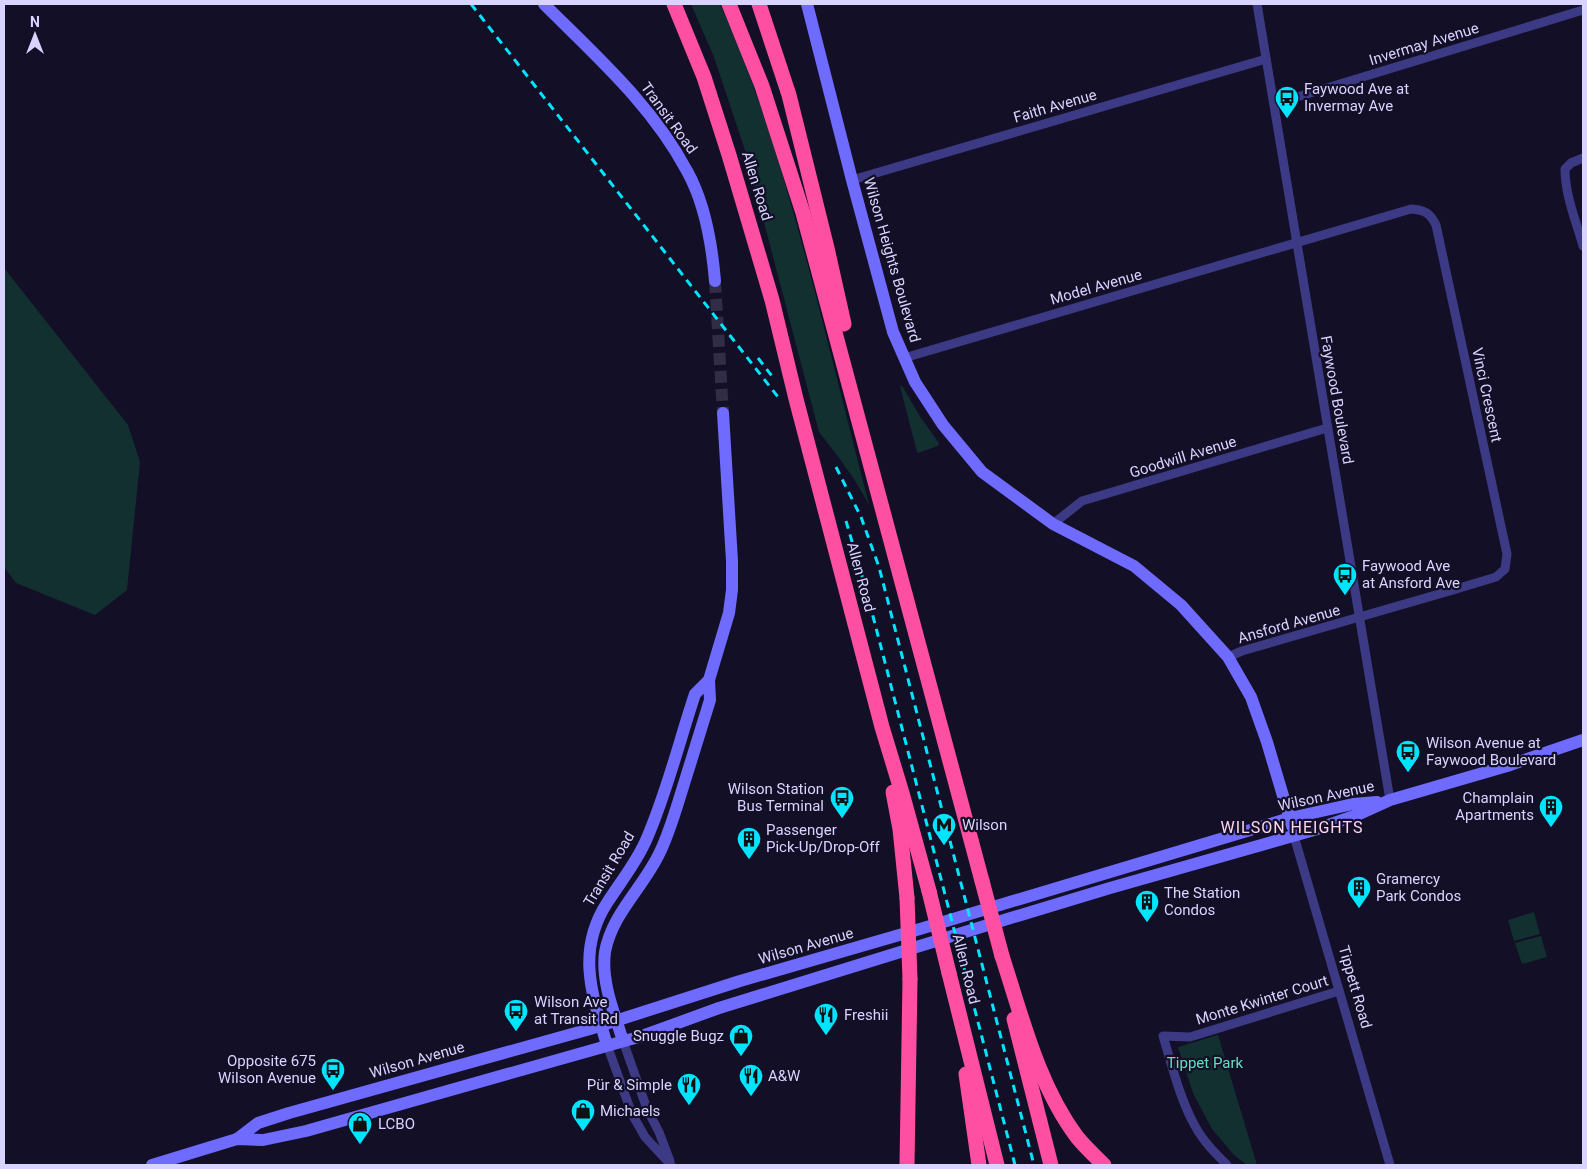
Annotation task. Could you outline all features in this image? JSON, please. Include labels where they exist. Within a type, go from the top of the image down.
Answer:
[{"type":"highway","name":"Allen Road","points":[[674,4],[704,77],[772,300],[882,727],[929,891],[997,1165]]},
{"type":"highway","points":[[729,4],[762,86],[803,213],[1002,956],[1018,1035],[1051,1165]]},
{"type":"highway","points":[[760,4],[789,95],[828,248],[852,365],[862,429]]},
{"type":"highway","points":[[882,727],[900,829],[907,898],[910,979],[907,1165]]},
{"type":"highway","points":[[1002,956],[1048,1086],[1078,1137],[1104,1165]]},
{"type":"highway","points":[[959,1015],[979,1165]]},
{"type":"highway","points":[[902,1165],[907,1128]]},
{"type":"main road","name":"Transit Road","points":[[544,4],[636,96],[668,138],[688,172],[697,194],[713,250],[715,281]]},
{"type":"main road","name":"Wilson Heights Boulevard","points":[[807,4],[893,332],[915,382],[943,425],[982,472],[1053,524],[1134,566],[1181,605],[1228,657],[1251,698],[1267,742],[1290,818]]},
{"type":"main road","name":"Transit Road","points":[[623,1041],[605,975],[605,953],[613,925],[653,865],[665,839],[710,700],[709,680],[727,620],[732,590],[723,413]]},
{"type":"main road","name":"Transit Road","points":[[607,1045],[589,977],[593,933],[606,903],[641,852],[655,820],[695,694],[709,680]]},
{"type":"main road","name":"Wilson Avenue","points":[[152,1165],[237,1140],[263,1140],[306,1131],[642,1036],[736,1002],[1110,888],[1294,836],[1357,815],[1390,800],[1507,766],[1583,740]]},
{"type":"main road","name":"Wilson Avenue","points":[[237,1140],[258,1123],[299,1110],[601,1025],[1290,818],[1353,804],[1390,800]]},
{"type":"main road","name":"Tippett Road","points":[[1290,818],[1294,836]]},
{"type":"main road","points":[[299,1110],[306,1131]]},
{"type":"street","name":"Faywood Boulevard","points":[[1257,4],[1358,618],[1390,800]]},
{"type":"street","name":"Invermay Avenue","points":[[1274,104],[1583,10]]},
{"type":"street","name":"Faith Avenue","points":[[852,180],[1266,59]]},
{"type":"street","points":[[1583,158],[1571,163],[1565,169],[1566,187],[1583,246]]},
{"type":"street","name":"Vinci Crescent","points":[[1296,242],[1411,209],[1422,210],[1430,214],[1436,225],[1507,554],[1505,569],[1496,577],[1358,618]]},
{"type":"street","name":"Model Avenue","points":[[904,358],[1296,242]]},
{"type":"street","name":"Goodwill Avenue","points":[[1053,524],[1082,501],[1327,428]]},
{"type":"street","name":"Ansford Avenue","points":[[1228,657],[1242,651],[1358,618]]},
{"type":"street","name":"Tippett Road","points":[[1294,836],[1390,1165]]},
{"type":"street","name":"Monte Kwinter Court","points":[[1227,1165],[1212,1150],[1195,1127],[1183,1099],[1162,1036],[1190,1037],[1340,991]]},
{"type":"street","points":[[623,1041],[647,1109],[671,1165]]},
{"type":"street","points":[[607,1045],[632,1114],[645,1137],[671,1165]]},
{"type":"green space","points":[[691,4],[720,4],[762,110],[785,182],[805,255],[869,505],[852,476],[819,432],[745,150],[714,57]]},
{"type":"green space","points":[[4,268],[128,425],[140,462],[127,590],[95,615],[16,583],[4,567]]},
{"type":"green space","points":[[900,386],[902,386],[939,443],[938,446],[917,452]]},
{"type":"green space","points":[[1534,912],[1540,934],[1514,941],[1508,920]]},
{"type":"green space","points":[[1541,936],[1547,957],[1522,964],[1515,943]]},
{"type":"green space","name":"Tippet Park","points":[[1218,1035],[1257,1165],[1247,1165],[1234,1155],[1212,1129],[1193,1093],[1178,1047]]},
{"type":"tunnel","points":[[715,281],[723,413]]},
{"type":"railway","points":[[471,4],[778,397]]},
{"type":"railway","points":[[758,358],[775,380]]},
{"type":"railway","points":[[836,467],[861,517],[879,567],[1034,1165]]},
{"type":"railway","points":[[846,521],[867,593],[1015,1165]]},
{"type":"place","name":"Faywood Ave at Invermay Ave","points":[[1287,119]]},
{"type":"place","name":"Faywood Ave at Ansford Ave","points":[[1345,596]]},
{"type":"place","name":"Wilson Avenue at Faywood Boulevard","points":[[1408,773]]},
{"type":"place","name":"Wilson Station Bus Terminal","points":[[842,819]]},
{"type":"place","name":"Champlain Apartments","points":[[1551,828]]},
{"type":"place","name":"Wilson","points":[[944,846]]},
{"type":"place","name":"Passenger Pick-Up/Drop-Off","points":[[749,860]]},
{"type":"place","name":"Gramercy Park Condos","points":[[1359,909]]},
{"type":"place","name":"The Station Condos","points":[[1147,923]]},
{"type":"place","name":"Wilson Ave at Transit Rd","points":[[516,1032]]},
{"type":"place","name":"Freshii","points":[[826,1036]]},
{"type":"place","name":"Snuggle Bugz","points":[[741,1057]]},
{"type":"place","name":"Opposite 675 Wilson Avenue","points":[[333,1091]]},
{"type":"place","name":"A&W","points":[[751,1097]]},
{"type":"place","name":"Pür & Simple","points":[[689,1106]]},
{"type":"place","name":"Michaels","points":[[583,1132]]},
{"type":"place","name":"LCBO","points":[[360,1145]]},
{"type":"district","name":"WILSON HEIGHTS","points":[[1292,827]]}]
